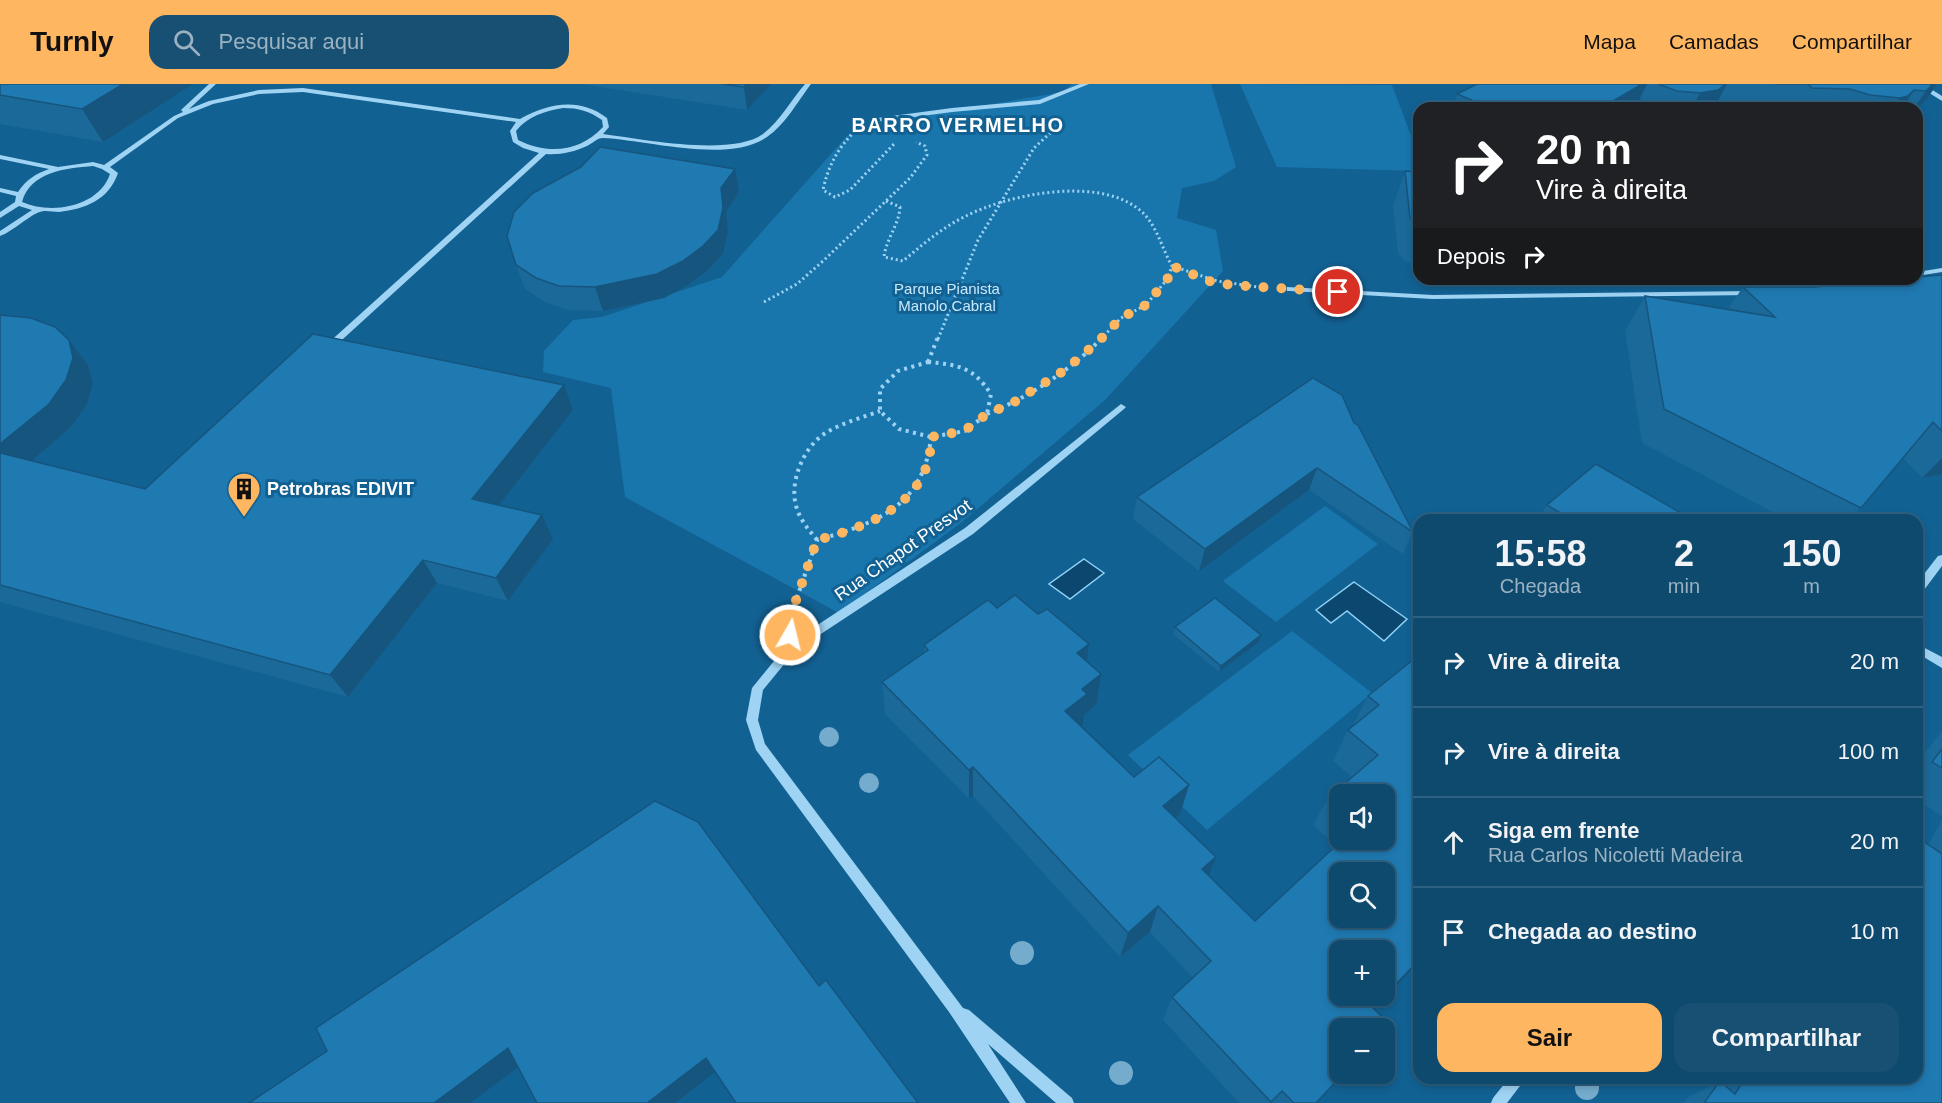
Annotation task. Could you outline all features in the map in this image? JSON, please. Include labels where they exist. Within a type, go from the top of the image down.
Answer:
[{"type":"street","points":[[105,167],[176,117],[213,84]]},
{"type":"street","points":[[295,84],[303,90]]},
{"type":"street","points":[[600,136],[716,148],[740,147],[756,142],[766,135],[808,84]]},
{"type":"street","points":[[877,120],[1040,102],[1086,84]]},
{"type":"street","points":[[1918,84],[1942,99]]},
{"type":"street","points":[[176,117],[211,102],[237,96],[259,92],[303,90],[521,121]]},
{"type":"street","points":[[584,107],[605,118],[606,127],[600,136],[576,148],[544,152],[526,148],[515,141],[513,131],[521,121],[534,113],[550,108],[584,107]]},
{"type":"street","points":[[324,351],[544,152]]},
{"type":"street","points":[[0,157],[58,169]]},
{"type":"street","points":[[77,165],[105,167],[114,173],[114,183],[104,193],[87,202],[65,209],[36,211],[27,209],[18,203],[18,194],[26,184],[58,169],[77,165]]},
{"type":"street","points":[[0,190],[18,194]]},
{"type":"street","points":[[0,216],[18,203]]},
{"type":"street","points":[[0,234],[36,211]]},
{"type":"street","points":[[1923,273],[1942,270]]},
{"type":"street","points":[[1834,286],[1841,285]]},
{"type":"street","points":[[1290,289],[1433,297],[1764,293]]},
{"type":"street","name":"Rua Chapot Presvot","points":[[1019,1103],[954,1007],[760,746],[752,720],[758,688],[791,648],[969,531],[1121,407]]},
{"type":"street","points":[[1923,583],[1942,559]]},
{"type":"street","points":[[1923,652],[1942,663]]},
{"type":"street","name":"Rua Chapot Presvot","points":[[954,1007],[1067,1103]]},
{"type":"street","points":[[1498,1103],[1514,1084]]},
{"type":"path","points":[[877,120],[854,132],[832,157],[823,190],[835,197],[850,190],[894,144],[904,143]]},
{"type":"path","points":[[928,362],[978,240],[1034,148],[1049,132],[1063,122]]},
{"type":"path","points":[[764,302],[797,284],[910,178],[927,155],[925,146],[915,141]]},
{"type":"path","points":[[886,201],[900,207],[900,219],[884,243],[884,257],[903,261],[950,225],[974,212],[1020,197],[1068,193],[1110,195],[1137,207],[1156,227],[1162,251],[1172,266],[1209,281],[1230,285],[1290,289]]},
{"type":"path","points":[[987,414],[991,394],[980,376],[957,364],[928,362],[898,370],[880,389],[880,411],[899,429],[931,437],[964,431],[987,414],[1011,404],[1065,370],[1099,341],[1121,318],[1146,305],[1168,278],[1172,266]]},
{"type":"path","points":[[817,540],[802,522],[794,506],[794,486],[803,459],[815,441],[837,427],[880,411]]},
{"type":"path","points":[[817,540],[839,534],[883,515],[904,501],[917,489],[923,478],[931,455],[931,437]]},
{"type":"path","points":[[791,648],[789,622],[817,540]]},
{"type":"green space","name":"Parque Pianista Manolo Cabral","points":[[1072,84],[1211,84],[1236,167],[1214,181],[1182,188],[1177,218],[1216,230],[1223,271],[1105,400],[962,522],[839,613],[625,497],[611,388],[543,372],[544,351],[573,320],[602,317],[722,277],[854,128],[1062,92]]},
{"type":"green space","points":[[1240,84],[1392,85],[1413,141],[1413,171],[1277,167]]},
{"type":"green space","points":[[1325,506],[1378,544],[1276,622],[1223,581]]},
{"type":"green space","points":[[1292,631],[1372,693],[1207,830],[1128,755]]},
{"type":"shaded area","points":[[1084,559],[1104,573],[1070,599],[1049,584]]},
{"type":"shaded area","points":[[1354,582],[1407,619],[1384,641],[1347,611],[1331,623],[1316,610]]},
{"type":"building","points":[[0,84],[123,84],[82,109],[0,95]]},
{"type":"building","points":[[722,84],[747,84],[744,87]]},
{"type":"building","points":[[1477,84],[1642,84],[1612,102],[1476,102],[1457,94]]},
{"type":"building","points":[[1658,84],[1726,84],[1718,90],[1700,93],[1677,91]]},
{"type":"building","points":[[1808,84],[1933,84],[1926,91],[1914,90],[1908,96],[1900,98],[1870,95],[1850,89],[1812,88]]},
{"type":"building","points":[[600,147],[735,169],[721,188],[723,208],[718,230],[703,246],[683,261],[657,274],[595,287],[559,286],[536,278],[516,265],[507,236],[514,212],[533,193],[581,167]]},
{"type":"building","points":[[1405,171],[1413,172],[1413,221],[1410,218]]},
{"type":"building","points":[[1942,275],[1942,431],[1933,422],[1861,508],[1664,409],[1645,296],[1775,317],[1743,287],[1923,285],[1923,277]]},
{"type":"building","points":[[0,315],[31,318],[55,327],[69,340],[73,358],[66,380],[49,404],[0,444]]},
{"type":"building","name":"Petrobras EDIVIT","points":[[313,334],[564,385],[472,499],[542,515],[496,578],[423,560],[330,675],[0,585],[0,453],[145,489]]},
{"type":"building","points":[[1313,378],[1342,395],[1354,423],[1358,425],[1413,532],[1317,468],[1205,549],[1137,497]]},
{"type":"building","points":[[1596,464],[1683,514],[1562,514],[1547,505]]},
{"type":"building","points":[[1015,595],[1038,614],[1047,609],[1089,644],[1077,653],[1101,674],[1082,689],[1087,694],[1065,711],[1134,777],[1159,757],[1189,785],[1163,806],[1216,857],[1202,869],[1255,921],[1331,850],[1395,850],[1395,784],[1344,784],[1378,755],[1348,730],[1379,705],[1368,696],[1413,660],[1413,966],[1395,985],[1395,940],[1329,940],[1329,1006],[1375,1006],[1373,1008],[1383,1018],[1329,1018],[1329,1084],[1334,1084],[1316,1103],[1294,1103],[1282,1091],[1271,1102],[1172,997],[1211,961],[1158,906],[1128,933],[973,767],[969,770],[882,682],[928,650],[924,645],[988,600],[997,608]]},
{"type":"building","points":[[1215,598],[1261,635],[1221,666],[1175,627]]},
{"type":"building","points":[[1942,749],[1942,768],[1932,762]]},
{"type":"building","points":[[655,801],[698,822],[819,986],[826,980],[918,1103],[736,1103],[706,1058],[647,1103],[537,1103],[508,1048],[434,1103],[249,1103],[327,1051],[316,1028]]},
{"type":"building","points":[[1923,841],[1942,854],[1942,1103],[1704,1103],[1718,1084],[1723,1084],[1735,1094],[1741,1084],[1923,1084]]},
{"type":"place","name":"Petrobras EDIVIT","points":[[244,518]]},
{"type":"district","name":"BARRO VERMELHO","points":[[958,125]]},
{"type":"route","points":[[790,635],[789,622],[817,540],[839,534],[883,515],[904,501],[917,489],[923,478],[931,455],[931,437],[964,431],[987,414],[1011,404],[1065,370],[1099,341],[1121,318],[1146,305],[1168,278],[1172,266],[1209,281],[1230,285],[1338,292]]}]
